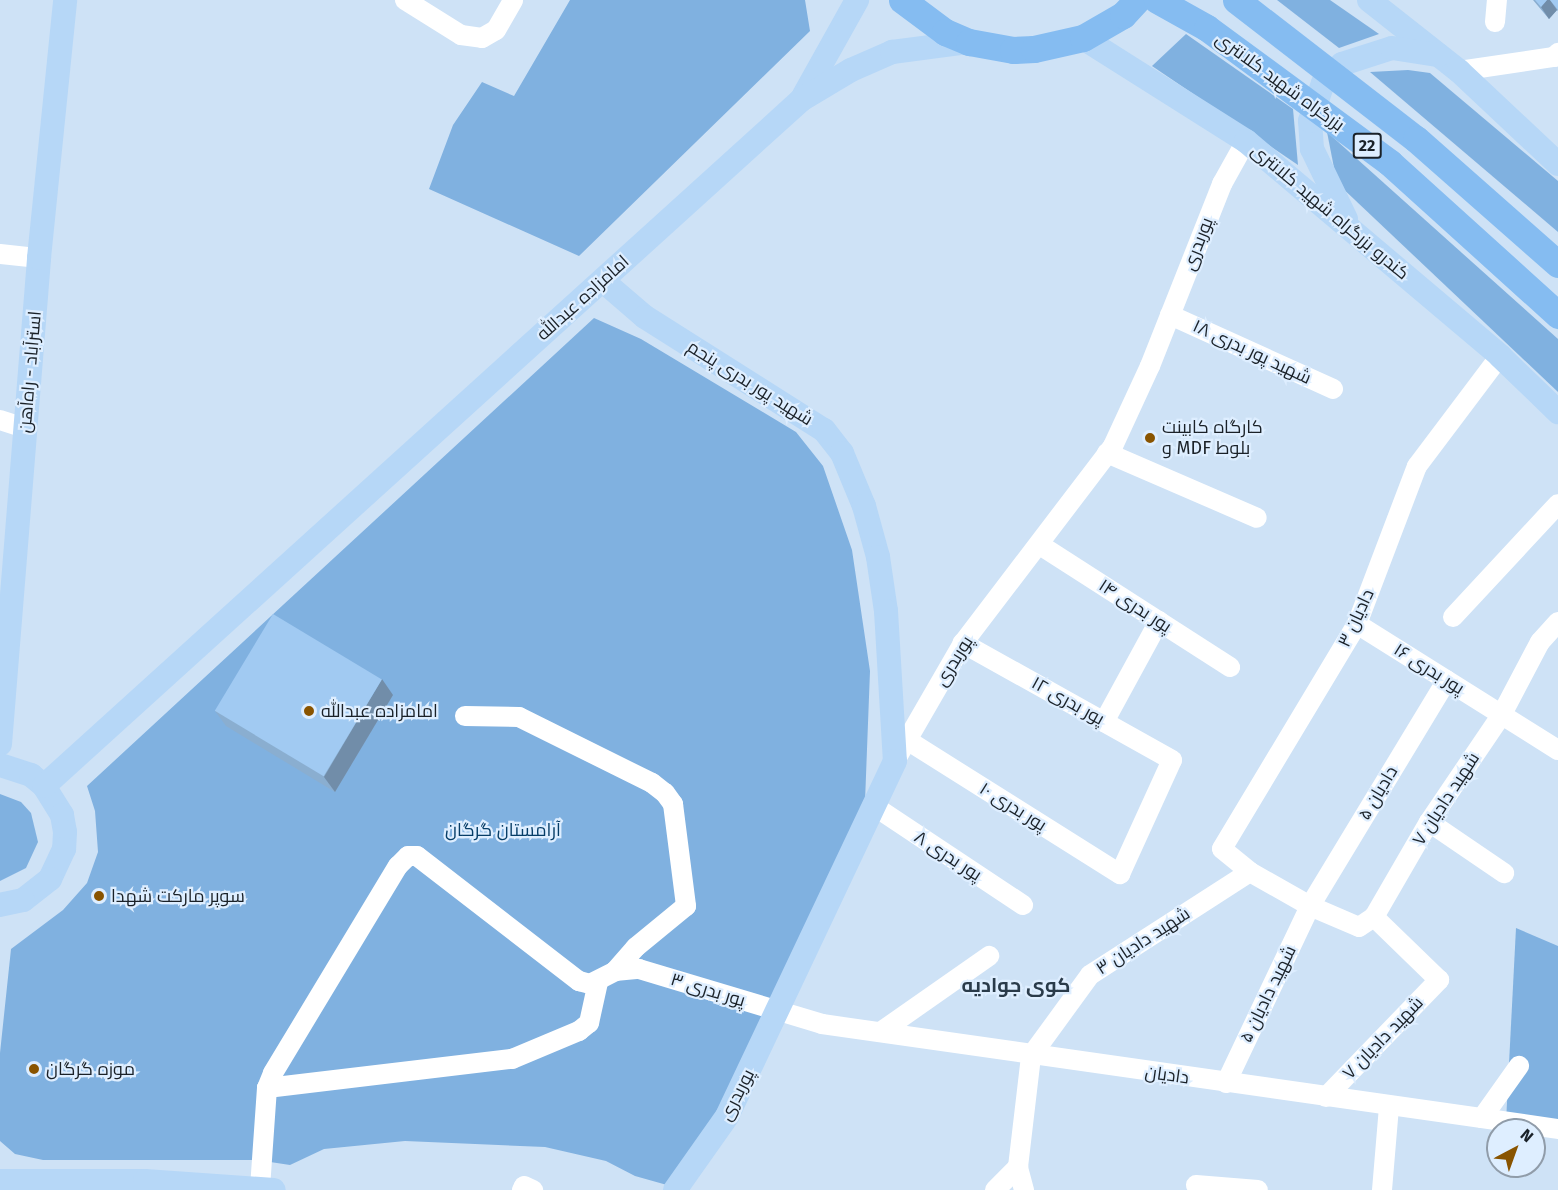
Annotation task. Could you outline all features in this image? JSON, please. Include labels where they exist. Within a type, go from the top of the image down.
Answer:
[{"type":"highway","points":[[902,0],[945,32],[969,42],[1034,49],[1083,38],[1123,15],[1137,0]]},
{"type":"highway","name":"بزرگراه شهید کلانتری","points":[[1157,0],[1216,34],[1390,163],[1558,315]]},
{"type":"highway","name":"بزرگراه شهید کلانتری","points":[[1236,0],[1416,139],[1558,264]]},
{"type":"main road","name":"استرآباد - راه‌آهن","points":[[0,744],[6,592],[25,428],[39,258],[65,0]]},
{"type":"main road","name":"امامزاده عبدالله","points":[[801,100],[858,0]]},
{"type":"main road","points":[[1369,0],[1459,71],[1558,164]]},
{"type":"main road","name":"کندرو بزرگراه شهید کلانتری","points":[[1083,38],[1246,141],[1500,356],[1558,412]]},
{"type":"main road","name":"امامزاده عبدالله","points":[[44,786],[801,100],[851,70],[892,52],[969,42]]},
{"type":"main road","points":[[1353,231],[1312,149],[1310,122],[1323,83],[1342,64],[1392,48],[1438,55]]},
{"type":"main road","name":"شهید پور بدری پنجم","points":[[603,281],[645,317],[797,410],[824,430],[842,453],[864,506],[878,557],[886,611],[895,761]]},
{"type":"main road","name":"پوربدری","points":[[675,1190],[728,1115],[895,761]]},
{"type":"main road","points":[[0,765],[31,775],[44,786],[62,815],[64,849],[58,865],[38,891],[23,900],[0,905]]},
{"type":"main road","points":[[0,1181],[255,1189]]},
{"type":"street","points":[[405,0],[461,35],[482,38],[496,30],[513,0]]},
{"type":"street","points":[[1495,22],[1497,0]]},
{"type":"street","points":[[1459,71],[1554,57],[1558,53]]},
{"type":"street","name":"پوربدری","points":[[895,761],[963,643],[1040,545],[1107,453],[1150,366],[1222,184],[1246,141]]},
{"type":"street","points":[[0,254],[39,258]]},
{"type":"street","name":"شهید پور بدری ۱۸","points":[[1170,315],[1333,389]]},
{"type":"street","name":"دادیان ۳","points":[[1250,872],[1222,849],[1357,624],[1417,466],[1500,356]]},
{"type":"street","points":[[0,420],[25,428]]},
{"type":"street","points":[[1107,453],[1257,518]]},
{"type":"street","points":[[1453,617],[1558,504]]},
{"type":"street","name":"پور بدری ۱۴","points":[[1040,545],[1230,666]]},
{"type":"street","points":[[1104,722],[1159,621]]},
{"type":"street","name":"شهید دادیان ۷","points":[[1374,917],[1429,822],[1502,714],[1535,652],[1558,622]]},
{"type":"street","name":"پور بدری ۱۶","points":[[1357,624],[1558,750]]},
{"type":"street","name":"پور بدری ۱۲","points":[[963,643],[1172,760],[1119,874]]},
{"type":"street","name":"دادیان ۵","points":[[1310,906],[1447,680]]},
{"type":"street","points":[[255,1189],[267,1088],[398,866],[408,856],[417,856],[426,862],[579,981],[598,982],[615,971],[636,947],[686,906],[673,804],[665,792],[652,783],[519,717],[465,716]]},
{"type":"street","name":"پور بدری ۱۰","points":[[907,740],[1119,874]]},
{"type":"street","name":"پور بدری ۸","points":[[874,806],[1023,905]]},
{"type":"street","points":[[1429,822],[1504,873]]},
{"type":"street","points":[[1250,872],[1310,906],[1359,927],[1374,917]]},
{"type":"street","name":"۳ شهید دادیان","points":[[1031,1056],[1090,975],[1250,872]]},
{"type":"street","name":"۵ شهید دادیان","points":[[1226,1083],[1310,906]]},
{"type":"street","name":"۷ شهید دادیان","points":[[1326,1097],[1439,980],[1374,917]]},
{"type":"street","points":[[882,1031],[989,956]]},
{"type":"street","name":"پور بدری ۳","points":[[615,971],[639,969],[777,1011]]},
{"type":"street","points":[[267,1088],[512,1059],[579,1031],[589,1023],[598,982]]},
{"type":"street","name":"دادیان","points":[[777,1011],[822,1024],[882,1031],[1031,1056],[1558,1129]]},
{"type":"street","points":[[1024,1190],[1018,1167],[1031,1056]]},
{"type":"street","points":[[1482,1118],[1519,1066]]},
{"type":"street","points":[[1382,1190],[1389,1106]]},
{"type":"street","points":[[995,1190],[1018,1167]]},
{"type":"street","points":[[1196,1185],[1258,1190]]},
{"type":"street","points":[[522,1190],[524,1186],[533,1190]]},
{"type":"green space","points":[[570,0],[805,0],[810,31],[579,256],[429,189],[453,125],[482,82],[514,96]]},
{"type":"green space","points":[[1277,0],[1330,0],[1379,34],[1339,48]]},
{"type":"green space","points":[[1186,34],[1293,109],[1298,165],[1152,66]]},
{"type":"green space","points":[[1408,70],[1430,73],[1558,181],[1558,232],[1370,72]]},
{"type":"green space","points":[[1327,132],[1558,339],[1558,392],[1337,183]]},
{"type":"green space","name":"آرامستان گرگان","points":[[594,318],[641,339],[796,432],[823,466],[852,550],[870,671],[865,802],[715,1119],[667,1185],[635,1176],[606,1161],[545,1147],[405,1141],[324,1149],[290,1165],[257,1160],[43,1160],[15,1154],[0,1141],[0,1053],[11,949],[63,910],[87,883],[98,852],[95,811],[87,786]]},
{"type":"green space","points":[[0,794],[21,802],[31,813],[38,842],[26,868],[0,881]]},
{"type":"green space","points":[[1516,928],[1558,946],[1558,1121],[1546,1121],[1546,1118],[1506,1118]]},
{"type":"building","points":[[1535,0],[1547,0],[1541,7]]},
{"type":"building","points":[[1550,0],[1558,0],[1558,10]]},
{"type":"building","name":"امامزاده عبدالله","points":[[273,614],[382,679],[324,776],[215,711]]},
{"type":"place","name":"کارگاه کابینت و MDF بلوط","points":[[1150,438]]},
{"type":"place","name":"امامزاده عبدالله","points":[[309,711]]},
{"type":"place","name":"سوپر مارکت شهدا","points":[[99,896]]},
{"type":"place","name":"موزه گرگان","points":[[34,1069]]},
{"type":"district","name":"کوی جوادیه","points":[[1016,985]]}]
